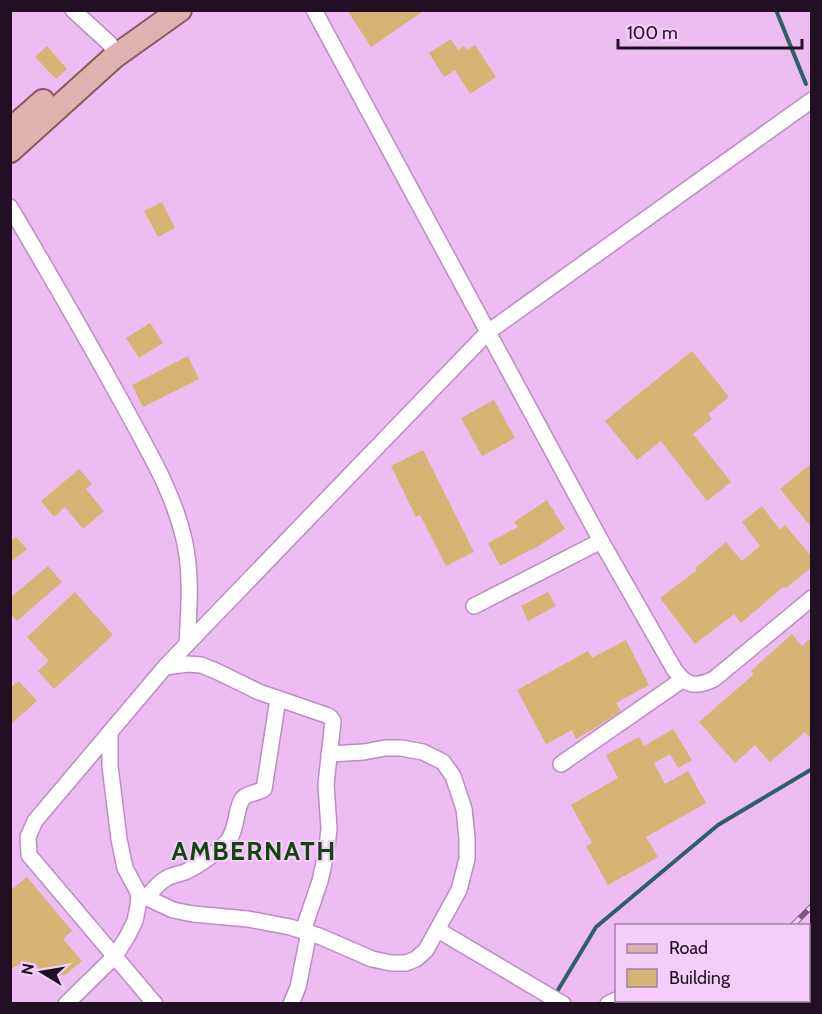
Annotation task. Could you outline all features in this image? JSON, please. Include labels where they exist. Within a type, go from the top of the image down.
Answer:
[{"type":"main road","points":[[10,151],[154,10]]},
{"type":"main road","points":[[10,130],[113,49],[180,10]]},
{"type":"street","points":[[73,10],[113,49]]},
{"type":"street","points":[[314,10],[601,541],[682,680],[692,684],[704,684],[714,679],[812,598]]},
{"type":"street","points":[[155,1004],[29,855],[28,837],[35,821],[165,667],[488,332],[812,100]]},
{"type":"street","points":[[10,207],[160,472],[176,508],[185,541],[189,578],[187,644]]},
{"type":"street","points":[[474,606],[601,541]]},
{"type":"street","points":[[165,667],[201,665],[259,692],[330,717],[333,721],[326,784],[329,829],[326,854],[306,931],[298,987],[291,1004]]},
{"type":"street","points":[[561,764],[682,680]]},
{"type":"street","points":[[66,1004],[114,956],[135,921],[143,895],[167,878],[202,863],[230,839],[244,796],[261,792],[264,789],[278,699]]},
{"type":"street","points":[[110,733],[110,766],[119,839],[125,868],[143,895],[173,909],[193,914],[248,919],[290,927],[306,931],[372,959],[406,963],[416,959],[426,950],[438,930],[459,890],[467,859],[464,809],[453,776],[443,762],[423,752],[401,748],[329,754]]},
{"type":"street","points":[[438,930],[563,1004]]},
{"type":"building","points":[[347,10],[425,10],[371,47]]},
{"type":"building","points":[[451,39],[458,50],[464,46],[467,50],[475,45],[496,77],[470,94],[455,70],[444,77],[429,53]]},
{"type":"building","points":[[47,46],[67,69],[56,79],[35,57]]},
{"type":"building","points":[[162,202],[175,228],[158,237],[144,211]]},
{"type":"building","points":[[150,323],[163,343],[139,358],[126,338]]},
{"type":"building","points":[[692,351],[729,397],[708,414],[712,419],[693,434],[731,482],[707,501],[661,441],[637,460],[605,421]]},
{"type":"building","points":[[188,356],[199,379],[143,407],[132,385]]},
{"type":"building","points":[[494,400],[515,438],[482,456],[461,418]]},
{"type":"building","points":[[423,450],[474,552],[446,566],[420,515],[416,517],[391,466]]},
{"type":"building","points":[[812,463],[812,528],[780,489]]},
{"type":"building","points":[[79,469],[92,484],[86,489],[104,511],[83,529],[65,507],[54,517],[41,501]]},
{"type":"building","points":[[547,500],[565,529],[532,550],[500,566],[488,543],[518,527],[514,522]]},
{"type":"building","points":[[762,506],[780,530],[785,525],[812,557],[812,567],[786,588],[784,586],[741,623],[734,614],[695,644],[660,598],[697,570],[695,568],[726,542],[742,561],[760,546],[742,522]]},
{"type":"building","points":[[16,537],[27,549],[10,563],[10,541]]},
{"type":"building","points":[[48,566],[62,582],[17,621],[10,613],[10,598]]},
{"type":"building","points":[[75,592],[113,635],[54,689],[38,671],[49,661],[27,637]]},
{"type":"building","points":[[548,592],[556,606],[528,621],[521,606]]},
{"type":"building","points":[[792,634],[802,646],[812,637],[812,740],[805,732],[770,762],[755,745],[735,763],[699,722],[754,674],[751,671]]},
{"type":"building","points":[[626,640],[649,685],[616,703],[621,711],[576,739],[572,730],[546,744],[517,690],[588,651],[592,658]]},
{"type":"building","points":[[19,681],[37,701],[10,725],[10,688]]},
{"type":"building","points":[[673,729],[692,760],[678,768],[670,754],[654,763],[665,784],[688,771],[706,803],[646,837],[658,857],[608,885],[586,846],[592,843],[571,805],[618,778],[606,755],[639,737],[644,746]]},
{"type":"building","points":[[27,877],[72,931],[63,939],[82,961],[64,976],[62,974],[51,983],[34,963],[25,971],[19,964],[10,970],[10,891]]},
{"type":"waterway","points":[[776,10],[806,84]]},
{"type":"waterway","points":[[555,995],[596,927],[718,825],[812,769]]},
{"type":"railway","points":[[794,924],[812,906]]},
{"type":"district","name":"AMBERNATH","points":[[254,851]]}]
